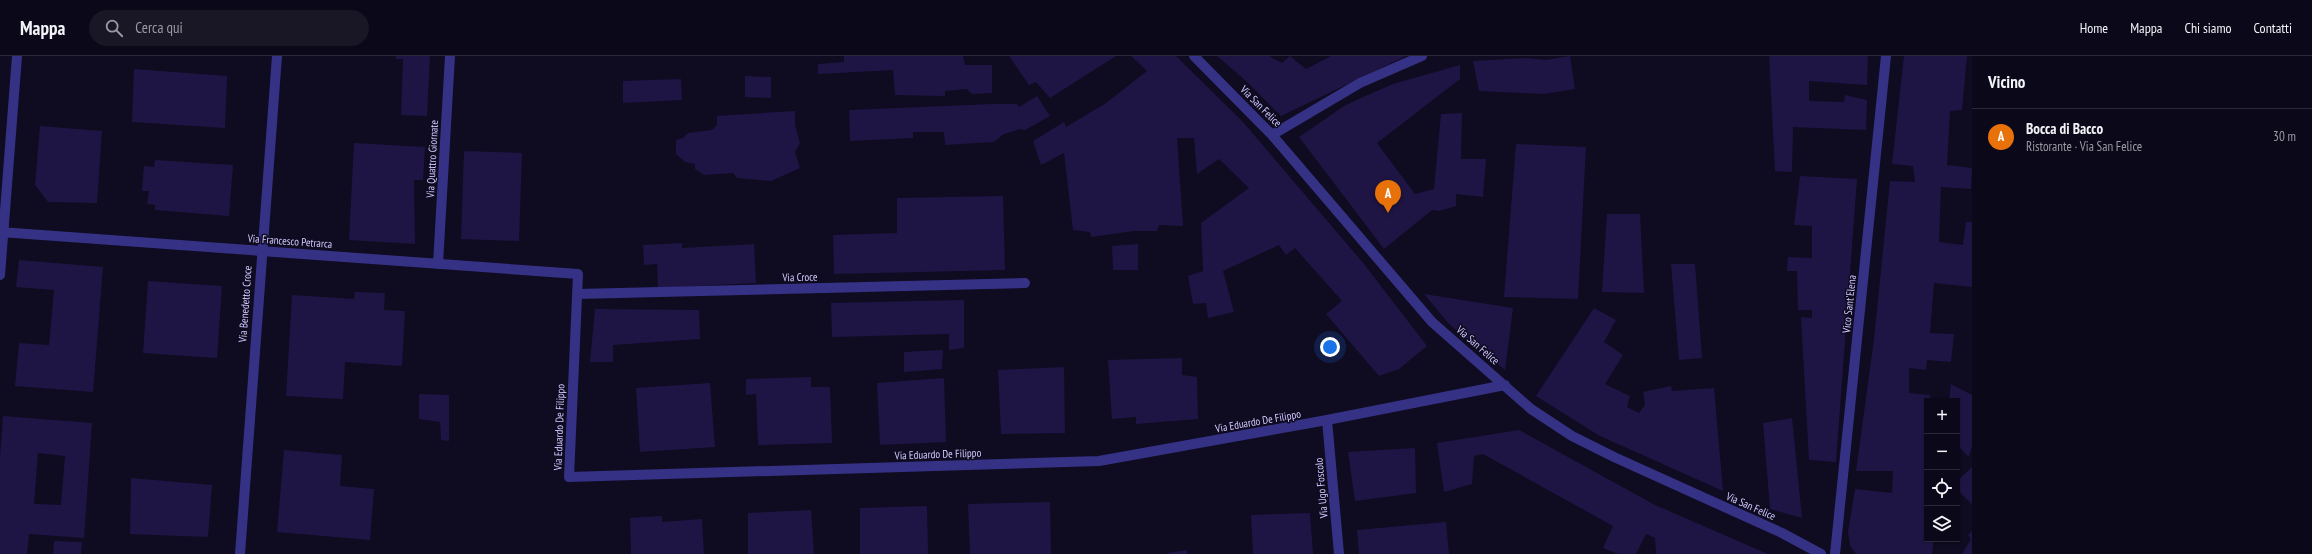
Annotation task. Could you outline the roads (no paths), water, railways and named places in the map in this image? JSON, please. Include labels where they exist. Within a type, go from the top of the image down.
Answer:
[{"type":"street","points":[[0,275],[2,232],[17,56]]},
{"type":"street","name":"Via Benedetto Croce","points":[[240,554],[261,251],[277,56]]},
{"type":"street","name":"Via Quattro Giornate","points":[[438,264],[450,56]]},
{"type":"street","name":"Via San Felice","points":[[1194,56],[1272,135],[1432,322],[1531,409],[1572,436],[1678,487],[1782,533],[1821,554]]},
{"type":"street","points":[[1272,135],[1360,83],[1422,56]]},
{"type":"street","name":"Vico Sant'Elena","points":[[1835,554],[1886,56]]},
{"type":"street","name":"Via Francesco Petrarca","points":[[2,232],[578,274]]},
{"type":"street","name":"Via Eduardo De Filippo","points":[[578,274],[569,477],[1099,461],[1327,420],[1505,385]]},
{"type":"street","name":"Via Croce","points":[[577,294],[1025,283]]},
{"type":"street","name":"Via Ugo Foscolo","points":[[1327,420],[1339,554]]},
{"type":"place","name":"Bocca di Bacco","points":[[1388,213]]}]
